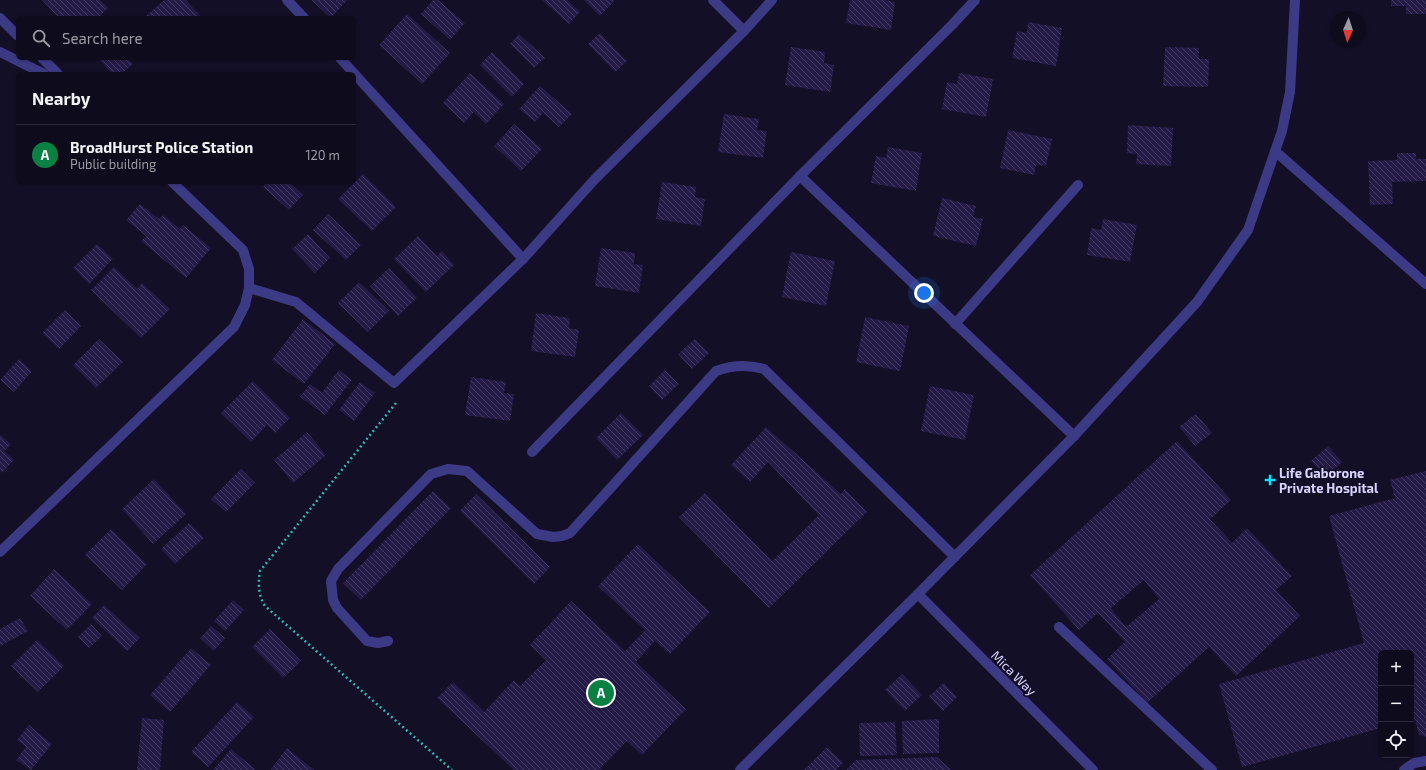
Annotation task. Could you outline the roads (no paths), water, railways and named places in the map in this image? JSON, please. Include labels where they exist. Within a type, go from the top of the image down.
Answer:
[{"type":"street","points":[[287,0],[302,16]]},
{"type":"street","points":[[713,0],[744,31]]},
{"type":"street","points":[[249,288],[296,302],[394,383],[523,259],[596,179],[744,31],[772,0]]},
{"type":"street","points":[[532,452],[800,176],[952,25],[975,0]]},
{"type":"street","points":[[740,770],[955,557],[1074,436],[1198,302],[1248,230],[1282,131],[1290,92],[1295,0]]},
{"type":"street","points":[[0,18],[16,34]]},
{"type":"street","points":[[0,52],[40,72]]},
{"type":"street","points":[[44,60],[56,72]]},
{"type":"street","points":[[342,60],[353,72]]},
{"type":"street","points":[[356,76],[523,259]]},
{"type":"street","points":[[1274,152],[1426,284]]},
{"type":"street","points":[[800,176],[1074,436]]},
{"type":"street","points":[[0,552],[234,327],[245,305],[249,288],[249,269],[243,250],[174,184]]},
{"type":"street","points":[[955,324],[1078,184]]},
{"type":"street","points":[[388,640],[378,643],[367,641],[337,608],[333,600],[331,581],[338,569],[431,474],[448,469],[466,471],[537,534],[553,537],[562,536],[570,533],[716,371],[727,367],[752,366],[764,369],[955,557]]},
{"type":"street","name":"Mica Way","points":[[918,594],[1093,770]]},
{"type":"street","points":[[1059,627],[1212,770]]},
{"type":"street","points":[[1404,770],[1414,763],[1426,761]]},
{"type":"place","name":"Life Gaborone Private Hospital","points":[[1270,480]]},
{"type":"place","name":"BroadHurst Police Station","points":[[601,693]]}]
